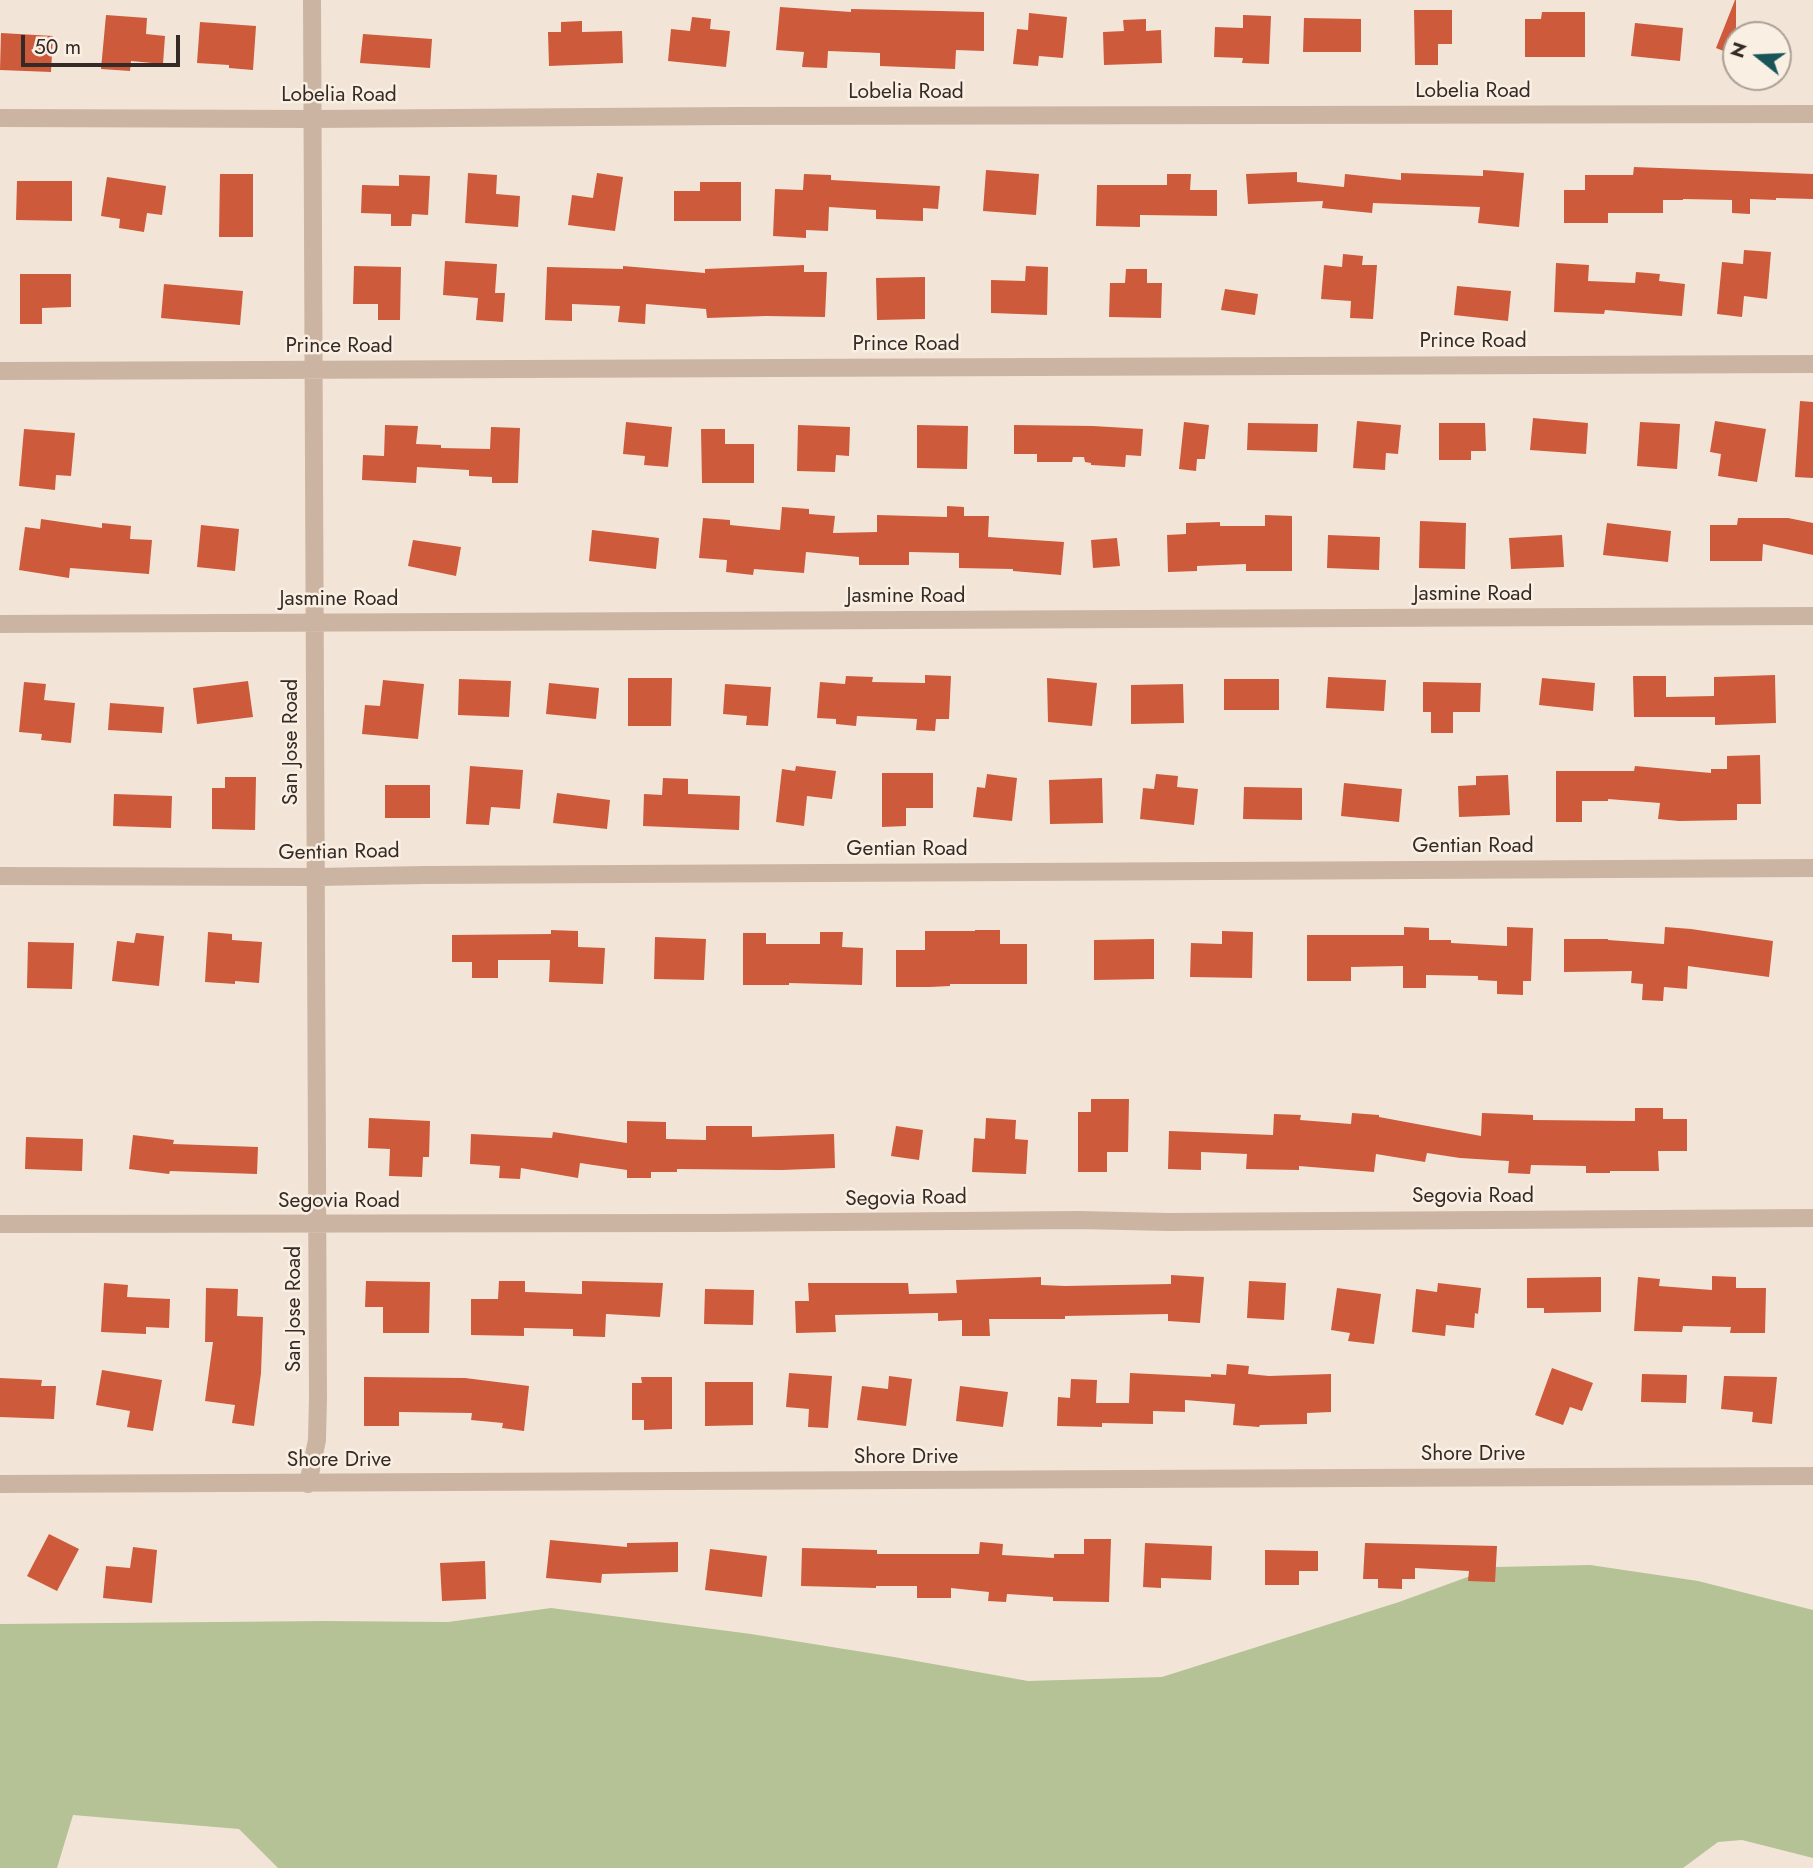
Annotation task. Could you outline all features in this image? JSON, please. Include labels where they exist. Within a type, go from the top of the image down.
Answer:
[{"type":"street","name":"San Jose Road","points":[[308,1483],[317,1440],[318,1398],[312,0]]},
{"type":"street","name":"Lobelia Road","points":[[0,118],[1813,114]]},
{"type":"street","name":"Prince Road","points":[[0,371],[1813,364]]},
{"type":"street","name":"Jasmine Road","points":[[0,624],[1813,616]]},
{"type":"street","name":"Gentian Road","points":[[0,876],[316,877],[1813,868]]},
{"type":"street","name":"Segovia Road","points":[[0,1224],[1813,1218]]},
{"type":"street","name":"Shore Drive","points":[[0,1484],[1813,1476]]},
{"type":"green space","points":[[1590,1565],[1698,1581],[1813,1610],[1813,1858],[1742,1840],[1718,1842],[1683,1868],[278,1868],[239,1829],[73,1815],[57,1868],[0,1868],[0,1624],[448,1622],[551,1608],[751,1634],[1028,1681],[1162,1677],[1399,1602],[1495,1567]]},
{"type":"building","points":[[1735,0],[1736,0],[1736,21],[1727,21]]},
{"type":"building","points":[[780,7],[851,12],[851,9],[984,12],[984,51],[956,50],[955,69],[880,66],[880,53],[828,51],[827,68],[802,67],[804,52],[776,50]]},
{"type":"building","points":[[1414,10],[1452,10],[1452,44],[1438,44],[1438,65],[1415,65]]},
{"type":"building","points":[[1542,12],[1585,12],[1585,57],[1525,57],[1525,19],[1541,19]]},
{"type":"building","points":[[1029,13],[1067,17],[1063,58],[1039,56],[1038,66],[1013,64],[1017,29],[1028,30]]},
{"type":"building","points":[[106,15],[147,18],[146,34],[165,36],[163,64],[131,61],[130,71],[101,69]]},
{"type":"building","points":[[1243,15],[1271,16],[1269,64],[1242,63],[1243,58],[1214,57],[1215,27],[1243,28]]},
{"type":"building","points":[[692,17],[711,19],[710,29],[730,31],[726,67],[668,61],[671,29],[690,31]]},
{"type":"building","points":[[1304,18],[1361,19],[1361,52],[1303,52]]},
{"type":"building","points":[[1146,19],[1146,31],[1161,30],[1162,63],[1104,65],[1103,32],[1124,31],[1123,20]]},
{"type":"building","points":[[582,21],[582,32],[622,31],[623,63],[549,66],[548,32],[561,32],[561,22]]},
{"type":"building","points":[[200,22],[256,26],[253,70],[197,63]]},
{"type":"building","points":[[1635,23],[1683,28],[1680,61],[1631,56]]},
{"type":"building","points":[[1,33],[53,36],[51,72],[0,70]]},
{"type":"building","points":[[1722,33],[1722,50],[1716,48]]},
{"type":"building","points":[[363,34],[432,39],[430,68],[360,63]]},
{"type":"building","points":[[1634,167],[1813,174],[1813,199],[1750,199],[1750,214],[1732,213],[1732,200],[1663,200],[1663,213],[1608,213],[1608,223],[1564,223],[1564,190],[1585,190],[1585,175],[1633,175]]},
{"type":"building","points":[[986,170],[1039,174],[1036,215],[983,211]]},
{"type":"building","points":[[1483,170],[1524,173],[1519,227],[1478,223],[1480,207],[1373,203],[1372,213],[1322,208],[1323,201],[1248,204],[1246,174],[1297,172],[1297,182],[1344,187],[1345,174],[1401,180],[1401,173],[1483,176]]},
{"type":"building","points":[[468,173],[497,175],[496,194],[520,196],[518,227],[465,223]]},
{"type":"building","points":[[597,173],[623,177],[615,231],[568,225],[572,195],[593,198]]},
{"type":"building","points":[[220,174],[253,174],[253,237],[219,237]]},
{"type":"building","points":[[804,174],[831,175],[831,180],[940,186],[938,209],[923,208],[923,221],[876,219],[876,210],[829,207],[828,231],[806,230],[806,238],[773,236],[775,189],[803,190]]},
{"type":"building","points":[[1167,174],[1191,174],[1190,190],[1217,190],[1217,216],[1140,215],[1140,227],[1096,226],[1097,185],[1167,185]]},
{"type":"building","points":[[399,175],[430,176],[428,215],[412,214],[411,226],[391,226],[391,214],[361,213],[362,185],[399,186]]},
{"type":"building","points":[[107,177],[166,186],[162,215],[147,213],[144,232],[119,228],[120,219],[101,216]]},
{"type":"building","points":[[17,181],[72,181],[72,221],[16,220]]},
{"type":"building","points":[[700,182],[741,182],[741,221],[674,221],[674,191],[700,191]]},
{"type":"building","points":[[1744,250],[1771,252],[1767,299],[1744,296],[1742,317],[1717,314],[1722,262],[1743,264]]},
{"type":"building","points":[[1343,254],[1363,256],[1362,265],[1377,265],[1373,319],[1350,318],[1351,301],[1321,299],[1324,265],[1342,267]]},
{"type":"building","points":[[445,261],[497,264],[495,293],[505,293],[503,322],[476,320],[478,298],[443,295]]},
{"type":"building","points":[[1556,263],[1589,265],[1588,281],[1635,283],[1636,272],[1660,274],[1659,281],[1685,284],[1682,316],[1605,310],[1604,314],[1554,312]]},
{"type":"building","points":[[804,265],[804,272],[827,272],[825,317],[707,318],[706,309],[646,304],[645,324],[618,322],[620,306],[572,304],[572,321],[545,320],[547,267],[623,269],[623,266],[705,273],[705,269]]},
{"type":"building","points":[[354,266],[401,267],[400,320],[378,320],[378,304],[353,304]]},
{"type":"building","points":[[1026,266],[1048,267],[1047,315],[991,313],[991,280],[1025,281]]},
{"type":"building","points":[[1126,269],[1147,269],[1147,283],[1162,283],[1161,318],[1109,317],[1110,283],[1125,283]]},
{"type":"building","points":[[20,274],[71,274],[71,307],[42,308],[42,324],[20,324]]},
{"type":"building","points":[[925,277],[925,319],[877,320],[876,278]]},
{"type":"building","points":[[164,284],[243,291],[240,325],[161,318]]},
{"type":"building","points":[[1457,286],[1511,291],[1508,321],[1454,315]]},
{"type":"building","points":[[1225,289],[1258,294],[1255,315],[1221,310]]},
{"type":"building","points":[[1800,401],[1813,402],[1813,478],[1795,477]]},
{"type":"building","points":[[1533,418],[1588,423],[1586,454],[1530,450]]},
{"type":"building","points":[[1357,421],[1401,425],[1398,454],[1386,453],[1385,470],[1353,468]]},
{"type":"building","points":[[1715,421],[1766,429],[1757,482],[1718,476],[1721,454],[1710,452]]},
{"type":"building","points":[[626,422],[672,427],[668,467],[644,465],[645,456],[623,454]]},
{"type":"building","points":[[1184,422],[1209,425],[1205,459],[1197,459],[1196,471],[1179,469]]},
{"type":"building","points":[[1640,422],[1680,424],[1677,469],[1637,466]]},
{"type":"building","points":[[1248,423],[1318,424],[1317,452],[1247,450]]},
{"type":"building","points":[[1439,423],[1485,423],[1486,451],[1471,451],[1471,460],[1439,460]]},
{"type":"building","points":[[385,425],[418,426],[416,444],[441,445],[441,448],[490,449],[491,427],[520,428],[518,483],[492,483],[492,477],[469,476],[469,470],[417,467],[416,483],[362,480],[363,455],[384,456]]},
{"type":"building","points":[[798,425],[850,427],[849,456],[836,455],[835,472],[797,471]]},
{"type":"building","points":[[917,425],[968,426],[967,469],[917,468]]},
{"type":"building","points":[[1014,425],[1143,429],[1141,456],[1126,455],[1125,467],[1091,465],[1085,462],[1084,457],[1073,457],[1072,462],[1037,462],[1037,454],[1014,454]]},
{"type":"building","points":[[24,429],[75,433],[71,476],[56,475],[55,490],[19,486]]},
{"type":"building","points":[[701,429],[725,429],[725,444],[754,444],[754,483],[702,483]]},
{"type":"building","points":[[947,506],[964,507],[964,516],[989,516],[988,537],[1064,542],[1061,575],[1013,569],[959,568],[959,553],[909,552],[909,565],[859,565],[859,557],[806,552],[804,573],[754,569],[753,575],[726,572],[727,560],[699,558],[703,518],[730,520],[730,525],[780,530],[782,507],[809,509],[809,514],[835,516],[833,533],[877,532],[877,515],[947,517]]},
{"type":"building","points":[[1265,515],[1292,516],[1292,571],[1246,571],[1246,564],[1197,566],[1197,571],[1168,572],[1167,535],[1186,534],[1186,523],[1220,522],[1220,526],[1265,526]]},
{"type":"building","points":[[1738,518],[1788,518],[1813,523],[1813,555],[1763,544],[1762,561],[1710,561],[1710,525],[1737,525]]},
{"type":"building","points":[[41,519],[102,528],[102,523],[131,526],[130,539],[152,540],[149,574],[70,568],[69,578],[19,570],[25,527],[40,529]]},
{"type":"building","points":[[1420,521],[1466,523],[1465,569],[1419,568]]},
{"type":"building","points":[[1607,523],[1671,531],[1668,562],[1603,555]]},
{"type":"building","points":[[201,525],[239,529],[235,571],[197,567]]},
{"type":"building","points":[[592,530],[659,538],[656,569],[589,561]]},
{"type":"building","points":[[1328,535],[1380,537],[1379,570],[1327,568]]},
{"type":"building","points":[[1562,535],[1564,567],[1511,569],[1509,538]]},
{"type":"building","points":[[1117,538],[1120,566],[1093,568],[1091,540]]},
{"type":"building","points":[[413,540],[461,547],[456,576],[408,566]]},
{"type":"building","points":[[925,675],[951,676],[949,719],[936,719],[935,731],[916,730],[917,719],[857,716],[856,726],[836,724],[836,719],[817,718],[820,682],[845,684],[846,676],[873,677],[872,682],[925,683]]},
{"type":"building","points":[[1775,675],[1776,723],[1715,725],[1715,717],[1634,717],[1633,676],[1666,676],[1666,697],[1714,696],[1714,677]]},
{"type":"building","points":[[1328,677],[1386,680],[1384,711],[1326,708]]},
{"type":"building","points":[[628,678],[672,678],[671,726],[628,726]]},
{"type":"building","points":[[1047,678],[1097,683],[1092,726],[1048,722]]},
{"type":"building","points":[[1542,678],[1595,683],[1593,711],[1539,705]]},
{"type":"building","points":[[459,679],[511,681],[509,717],[458,715]]},
{"type":"building","points":[[1224,679],[1279,679],[1279,710],[1224,710]]},
{"type":"building","points":[[383,680],[424,684],[418,739],[362,734],[365,705],[380,706]]},
{"type":"building","points":[[248,681],[253,717],[197,724],[193,688]]},
{"type":"building","points":[[24,682],[46,684],[44,700],[75,703],[71,743],[41,740],[42,734],[19,732]]},
{"type":"building","points":[[1423,682],[1481,683],[1480,712],[1453,712],[1453,733],[1431,733],[1431,712],[1423,712]]},
{"type":"building","points":[[549,683],[599,688],[596,719],[546,714]]},
{"type":"building","points":[[725,684],[771,687],[768,726],[746,725],[747,716],[723,714]]},
{"type":"building","points":[[1183,684],[1184,723],[1131,724],[1131,685]]},
{"type":"building","points":[[110,703],[164,707],[162,733],[108,730]]},
{"type":"building","points":[[1760,755],[1761,804],[1737,804],[1737,820],[1658,819],[1660,803],[1608,799],[1582,801],[1582,822],[1556,822],[1556,771],[1634,771],[1635,766],[1711,773],[1711,769],[1727,769],[1727,756]]},
{"type":"building","points":[[470,766],[523,770],[520,809],[491,807],[489,825],[466,824]]},
{"type":"building","points":[[796,766],[836,771],[832,799],[807,796],[804,826],[776,822],[782,769],[795,771]]},
{"type":"building","points":[[882,773],[933,773],[933,808],[906,808],[906,826],[882,827]]},
{"type":"building","points":[[987,774],[1017,778],[1012,821],[973,817],[977,787],[985,788]]},
{"type":"building","points":[[1156,774],[1178,776],[1177,787],[1198,789],[1194,825],[1140,819],[1143,788],[1154,789]]},
{"type":"building","points":[[1508,775],[1510,815],[1459,817],[1458,786],[1476,785],[1476,776]]},
{"type":"building","points":[[225,777],[256,777],[255,830],[212,829],[212,788],[225,788]]},
{"type":"building","points":[[663,778],[688,779],[688,794],[740,796],[739,830],[643,826],[644,794],[662,795]]},
{"type":"building","points":[[1102,778],[1103,823],[1050,824],[1049,780]]},
{"type":"building","points":[[1344,783],[1402,789],[1399,822],[1341,816]]},
{"type":"building","points":[[385,785],[430,785],[430,818],[385,818]]},
{"type":"building","points":[[1244,787],[1302,788],[1302,820],[1243,819]]},
{"type":"building","points":[[557,793],[610,800],[607,829],[553,823]]},
{"type":"building","points":[[114,794],[172,796],[171,828],[113,826]]},
{"type":"building","points":[[1404,927],[1429,928],[1429,940],[1507,946],[1507,927],[1533,928],[1531,981],[1523,981],[1523,995],[1497,994],[1497,981],[1478,980],[1478,976],[1426,975],[1426,988],[1403,988],[1403,966],[1351,967],[1351,981],[1307,981],[1307,935],[1404,935]]},
{"type":"building","points":[[1665,927],[1773,941],[1769,977],[1688,966],[1687,989],[1664,987],[1663,1001],[1642,1000],[1643,984],[1631,983],[1632,971],[1564,972],[1564,939],[1608,939],[1664,944]]},
{"type":"building","points":[[551,930],[578,931],[578,947],[605,948],[603,984],[549,982],[550,960],[498,960],[498,978],[472,978],[472,962],[452,962],[452,935],[551,934]]},
{"type":"building","points":[[1000,930],[1000,944],[1027,944],[1027,984],[896,987],[896,950],[925,950],[925,931]]},
{"type":"building","points":[[1222,931],[1253,932],[1252,978],[1190,977],[1191,943],[1222,944]]},
{"type":"building","points":[[208,932],[232,934],[232,940],[262,942],[259,983],[205,982]]},
{"type":"building","points":[[820,932],[843,932],[842,947],[863,948],[862,985],[743,985],[743,933],[766,933],[766,944],[820,944]]},
{"type":"building","points":[[136,933],[164,936],[159,986],[112,981],[117,941],[134,943]]},
{"type":"building","points":[[655,937],[706,939],[704,980],[654,979]]},
{"type":"building","points":[[1154,939],[1154,979],[1094,980],[1094,940]]},
{"type":"building","points":[[28,942],[74,943],[72,989],[27,988]]},
{"type":"building","points":[[1091,1099],[1129,1099],[1128,1152],[1107,1152],[1107,1172],[1078,1172],[1078,1112],[1091,1112]]},
{"type":"building","points":[[1635,1108],[1663,1108],[1663,1119],[1687,1119],[1687,1151],[1658,1151],[1659,1171],[1610,1173],[1586,1173],[1586,1166],[1531,1165],[1530,1174],[1508,1173],[1509,1161],[1427,1153],[1425,1162],[1376,1154],[1374,1172],[1299,1166],[1299,1170],[1246,1169],[1247,1154],[1201,1152],[1201,1170],[1168,1169],[1169,1131],[1273,1135],[1274,1114],[1301,1115],[1300,1120],[1351,1124],[1352,1113],[1379,1115],[1481,1136],[1482,1113],[1533,1115],[1533,1120],[1635,1121]]},
{"type":"building","points":[[369,1118],[430,1121],[429,1157],[423,1157],[422,1177],[389,1176],[390,1149],[368,1148]]},
{"type":"building","points":[[986,1118],[1016,1120],[1015,1139],[1028,1140],[1026,1174],[972,1172],[974,1138],[985,1139]]},
{"type":"building","points":[[627,1121],[666,1122],[666,1139],[706,1140],[706,1126],[752,1126],[752,1137],[834,1134],[835,1168],[677,1169],[677,1172],[651,1172],[651,1178],[627,1178],[627,1170],[580,1163],[578,1178],[521,1168],[520,1179],[499,1178],[500,1166],[470,1164],[471,1134],[552,1138],[553,1132],[627,1143]]},
{"type":"building","points":[[896,1126],[923,1130],[919,1160],[891,1156]]},
{"type":"building","points":[[133,1135],[174,1140],[173,1144],[258,1147],[257,1174],[170,1171],[169,1174],[129,1169]]},
{"type":"building","points":[[26,1137],[83,1139],[82,1171],[25,1169]]},
{"type":"building","points":[[1171,1275],[1204,1277],[1200,1323],[1168,1321],[1168,1314],[1065,1316],[1065,1319],[989,1319],[990,1336],[962,1336],[962,1320],[938,1321],[938,1313],[835,1315],[836,1332],[796,1333],[795,1301],[809,1301],[808,1283],[908,1283],[909,1294],[957,1293],[956,1280],[1041,1277],[1041,1285],[1171,1284]]},
{"type":"building","points":[[1712,1276],[1736,1277],[1736,1288],[1766,1288],[1765,1333],[1730,1333],[1731,1327],[1683,1326],[1682,1332],[1634,1331],[1638,1277],[1660,1279],[1659,1286],[1712,1290]]},
{"type":"building","points":[[1601,1277],[1601,1312],[1544,1313],[1544,1308],[1527,1308],[1527,1278]]},
{"type":"building","points":[[366,1281],[430,1282],[429,1333],[383,1333],[383,1307],[365,1307]]},
{"type":"building","points":[[499,1281],[525,1281],[525,1292],[582,1294],[582,1281],[663,1283],[660,1317],[606,1314],[605,1337],[573,1336],[573,1329],[524,1328],[524,1336],[471,1335],[471,1299],[498,1299]]},
{"type":"building","points":[[1249,1281],[1286,1283],[1284,1320],[1247,1318]]},
{"type":"building","points":[[104,1283],[128,1285],[127,1297],[170,1299],[169,1328],[146,1327],[146,1334],[101,1332]]},
{"type":"building","points":[[1438,1283],[1481,1288],[1474,1328],[1446,1325],[1445,1336],[1412,1332],[1416,1289],[1437,1292]]},
{"type":"building","points":[[206,1288],[238,1289],[237,1316],[263,1317],[261,1373],[254,1426],[232,1423],[235,1405],[205,1401],[213,1342],[205,1342]]},
{"type":"building","points":[[1337,1288],[1381,1294],[1374,1344],[1348,1341],[1350,1333],[1331,1330]]},
{"type":"building","points":[[705,1289],[754,1290],[753,1325],[704,1324]]},
{"type":"building","points":[[1227,1364],[1249,1366],[1248,1374],[1331,1374],[1331,1412],[1307,1413],[1307,1424],[1259,1427],[1233,1425],[1235,1404],[1185,1400],[1185,1412],[1153,1411],[1153,1424],[1057,1426],[1058,1397],[1070,1398],[1071,1379],[1097,1380],[1096,1403],[1129,1403],[1130,1373],[1211,1377],[1211,1374],[1226,1375]]},
{"type":"building","points":[[1552,1368],[1593,1383],[1582,1411],[1570,1407],[1563,1425],[1535,1415]]},
{"type":"building","points":[[102,1370],[162,1380],[153,1431],[127,1427],[130,1411],[96,1405]]},
{"type":"building","points":[[789,1373],[832,1376],[828,1428],[808,1427],[809,1409],[786,1407]]},
{"type":"building","points":[[1642,1374],[1687,1375],[1686,1403],[1641,1402]]},
{"type":"building","points":[[889,1376],[912,1379],[906,1426],[857,1420],[862,1386],[888,1389]]},
{"type":"building","points":[[1724,1376],[1777,1377],[1772,1424],[1752,1422],[1753,1412],[1721,1409]]},
{"type":"building","points":[[364,1377],[465,1378],[529,1386],[524,1431],[502,1428],[503,1423],[471,1420],[472,1413],[399,1412],[399,1426],[364,1426]]},
{"type":"building","points":[[641,1377],[672,1377],[672,1429],[644,1430],[644,1420],[632,1420],[632,1383],[642,1383]]},
{"type":"building","points":[[0,1378],[42,1380],[41,1386],[56,1386],[54,1419],[0,1417]]},
{"type":"building","points":[[705,1382],[753,1382],[753,1425],[705,1426]]},
{"type":"building","points":[[960,1386],[1008,1392],[1003,1427],[956,1421]]},
{"type":"building","points":[[49,1534],[79,1549],[57,1591],[27,1576]]},
{"type":"building","points":[[1084,1539],[1111,1539],[1109,1602],[1053,1601],[1053,1597],[1007,1594],[1006,1602],[988,1601],[989,1592],[951,1588],[951,1598],[917,1598],[917,1586],[801,1586],[802,1548],[877,1550],[877,1554],[979,1554],[980,1542],[1003,1544],[1002,1555],[1054,1558],[1054,1554],[1084,1554]]},
{"type":"building","points":[[550,1540],[627,1547],[627,1543],[678,1542],[678,1572],[602,1574],[601,1583],[546,1578]]},
{"type":"building","points":[[1145,1543],[1212,1546],[1211,1580],[1161,1578],[1161,1588],[1143,1587]]},
{"type":"building","points":[[1365,1543],[1497,1546],[1495,1582],[1468,1581],[1469,1571],[1415,1568],[1415,1579],[1402,1579],[1402,1589],[1378,1588],[1378,1579],[1363,1579]]},
{"type":"building","points":[[133,1547],[157,1550],[152,1603],[103,1598],[106,1566],[130,1568]]},
{"type":"building","points":[[710,1549],[767,1556],[762,1597],[705,1590]]},
{"type":"building","points":[[1265,1550],[1318,1551],[1318,1571],[1299,1571],[1299,1585],[1265,1585]]},
{"type":"building","points":[[485,1561],[486,1599],[442,1601],[440,1563]]}]
